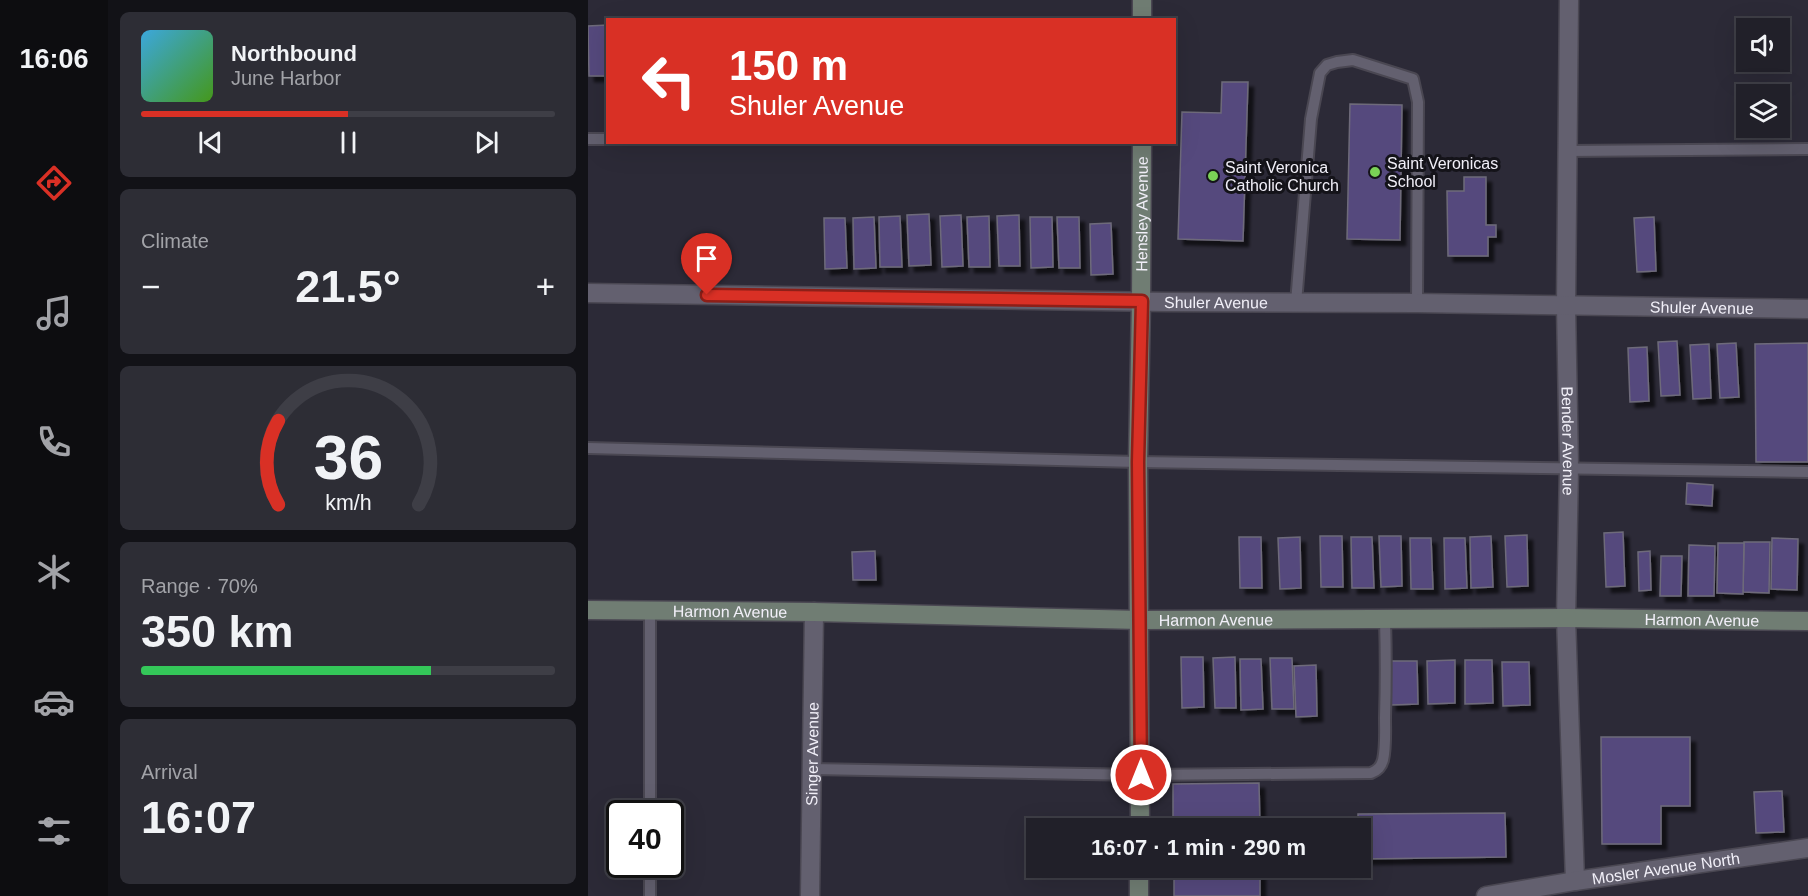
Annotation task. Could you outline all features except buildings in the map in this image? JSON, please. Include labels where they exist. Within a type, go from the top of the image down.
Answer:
[{"type":"street","points":[[1142,0],[1142,18]]},
{"type":"street","name":"Bender Avenue","points":[[1569,0],[1566,151],[1569,468],[1566,618],[1575,881]]},
{"type":"street","name":"Hensley Avenue","points":[[1140,818],[1138,462],[1142,301],[1142,144]]},
{"type":"street","name":"Shuler Avenue","points":[[588,293],[1808,309]]},
{"type":"street","name":"Harmon Avenue","points":[[588,610],[814,612],[1140,620],[1566,618],[1808,621]]},
{"type":"street","name":"Singer Avenue","points":[[810,896],[814,612]]},
{"type":"street","name":"Mosler Avenue North","points":[[1486,896],[1808,848]]},
{"type":"street","points":[[1139,878],[1139,896]]},
{"type":"lane","points":[[1296,303],[1311,119],[1320,73],[1327,65],[1353,60],[1413,80],[1419,113],[1417,303]]},
{"type":"lane","points":[[588,139],[606,139]]},
{"type":"lane","points":[[1566,151],[1808,149]]},
{"type":"lane","points":[[588,447],[1138,462],[1808,472]]},
{"type":"lane","points":[[650,610],[650,800]]},
{"type":"lane","points":[[812,769],[1141,775],[1371,773],[1377,771],[1383,759],[1386,676],[1385,619]]},
{"type":"lane","points":[[650,878],[650,896]]},
{"type":"place","name":"Saint Veronicas School","points":[[1375,172]]},
{"type":"place","name":"Saint Veronica Catholic Church","points":[[1213,176]]},
{"type":"route","points":[[707,295],[1142,301],[1138,462],[1141,775]]}]
